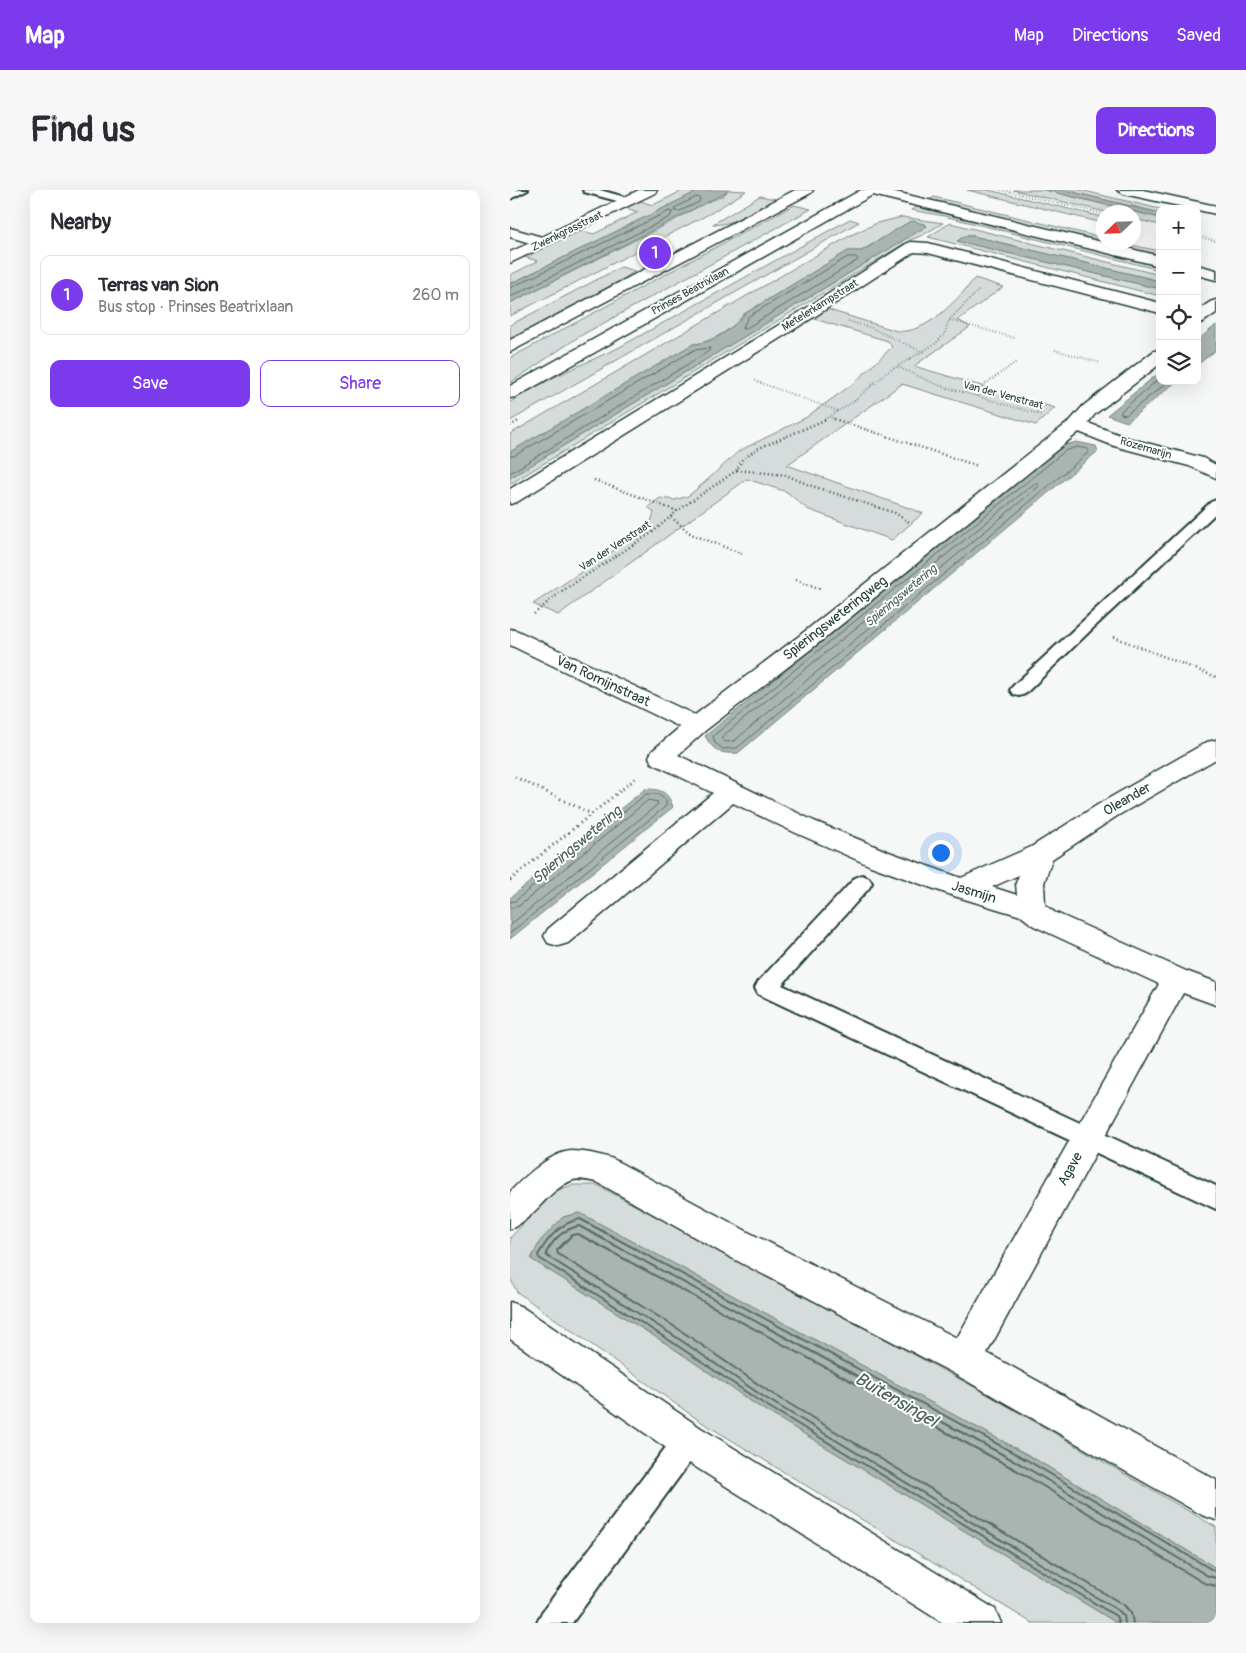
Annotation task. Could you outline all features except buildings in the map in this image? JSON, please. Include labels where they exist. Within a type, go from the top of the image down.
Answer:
[{"type":"street","name":"Zwenkgrasstraat","points":[[510,258],[650,190]]},
{"type":"street","points":[[510,347],[806,190]]},
{"type":"street","points":[[871,190],[1156,260]]},
{"type":"street","name":"Prinses Beatrixlaan","points":[[510,393],[871,190]]},
{"type":"street","points":[[1124,190],[1216,210]]},
{"type":"street","points":[[510,232],[544,242]]},
{"type":"street","name":"Metelerkampstraat","points":[[510,498],[811,312],[911,247],[928,248],[1156,307]]},
{"type":"street","points":[[1201,271],[1216,275]]},
{"type":"street","points":[[1201,315],[1216,305]]},
{"type":"street","name":"Spieringsweteringweg","points":[[662,757],[697,725],[807,641],[1076,425],[1089,410],[1156,358]]},
{"type":"street","name":"Rozemarijn","points":[[1076,425],[1121,442],[1196,462],[1216,472]]},
{"type":"street","name":"Van Romijnstraat","points":[[511,637],[697,725]]},
{"type":"street","name":"Oleander","points":[[961,888],[982,881],[1040,854],[1108,810],[1216,748]]},
{"type":"street","name":"Jasmijn","points":[[662,757],[805,827],[880,859],[961,888],[1031,909],[1044,919],[1176,979],[1216,994]]},
{"type":"street","points":[[558,936],[731,791]]},
{"type":"street","points":[[1031,909],[1030,883],[1040,854]]},
{"type":"street","name":"Agave","points":[[964,1360],[1176,979]]},
{"type":"street","points":[[510,1214],[538,1184],[570,1166],[602,1169],[738,1244],[964,1360],[1216,1501]]},
{"type":"street","points":[[510,1318],[688,1441],[981,1623]]},
{"type":"lane","points":[[510,196],[522,190]]},
{"type":"lane","points":[[588,190],[628,200]]},
{"type":"lane","points":[[1019,690],[1216,505]]},
{"type":"lane","points":[[862,884],[766,988],[1216,1198]]},
{"type":"lane","points":[[553,1623],[688,1441]]},
{"type":"path","points":[[1001,190],[1096,212]]},
{"type":"path","points":[[1201,237],[1216,240]]},
{"type":"path","name":"Van der Venstraat","points":[[511,637],[518,627],[560,593],[652,532],[677,511],[736,470],[742,460],[757,449],[831,417],[853,402],[886,373],[924,352],[944,335],[949,320],[990,278],[1006,269]]},
{"type":"path","points":[[811,312],[871,328],[924,352]]},
{"type":"path","points":[[949,320],[1014,338]]},
{"type":"path","points":[[1055,350],[1138,373]]},
{"type":"path","points":[[977,396],[984,385],[1016,362]]},
{"type":"path","name":"Van der Venstraat","points":[[898,367],[925,381],[1076,425]]},
{"type":"path","points":[[716,370],[778,389],[839,411]]},
{"type":"path","points":[[831,417],[1011,477]]},
{"type":"path","points":[[561,468],[677,511]]},
{"type":"path","points":[[736,470],[786,475],[809,485],[895,514],[937,537]]},
{"type":"path","points":[[671,517],[691,534],[743,554]]},
{"type":"path","points":[[1085,626],[1216,677]]},
{"type":"path","points":[[510,880],[662,757]]},
{"type":"path","points":[[515,777],[592,814]]},
{"type":"shaded area","points":[[684,190],[700,190],[510,284],[510,275],[538,261],[524,257],[578,230],[594,234],[638,212],[625,208],[640,201],[653,205]]},
{"type":"shaded area","points":[[727,190],[746,191],[711,213],[510,316],[510,303],[673,221],[706,202],[724,195]]},
{"type":"shaded area","points":[[967,190],[988,190],[1096,215],[1096,221]]},
{"type":"shaded area","points":[[1013,190],[1045,190],[1107,205],[1096,205],[1096,210]]},
{"type":"shaded area","points":[[1064,190],[1080,190],[1156,208],[1156,212],[1141,208],[1141,205],[1127,205]]},
{"type":"shaded area","points":[[760,196],[775,199],[735,220],[727,223],[713,224]]},
{"type":"shaded area","points":[[934,197],[1096,236],[1096,242],[929,200]]},
{"type":"shaded area","points":[[794,205],[811,209],[580,336],[510,383],[510,358]]},
{"type":"shaded area","points":[[917,207],[939,210],[1096,248],[1096,250],[1156,263],[1156,269],[944,216],[911,210]]},
{"type":"shaded area","points":[[1141,213],[1156,217],[1156,224],[1141,221]]},
{"type":"shaded area","points":[[902,217],[943,223],[923,235],[910,240],[510,484],[510,478],[927,226],[909,222],[861,251],[848,251],[744,314],[722,334],[707,341],[693,344],[510,452],[510,434],[851,235],[877,223]]},
{"type":"shaded area","points":[[850,219],[859,222],[510,421],[510,402],[552,378],[618,348]]},
{"type":"shaded area","points":[[950,223],[1156,274],[1156,280],[973,236],[965,236],[958,241],[1156,288],[1156,295],[928,237]]},
{"type":"shaded area","points":[[1141,247],[1156,250],[1156,257],[1128,250],[1141,250]]},
{"type":"shaded area","points":[[621,267],[635,271],[510,339],[510,325]]},
{"type":"shaded area","points":[[975,278],[1003,287],[958,320],[970,327],[914,366],[1055,408],[1036,425],[902,384],[787,465],[923,513],[892,540],[807,509],[787,492],[747,479],[558,615],[533,604],[634,537],[651,522],[654,512],[648,507],[660,498],[675,500],[688,496],[739,451],[805,418],[853,384],[892,347],[888,341],[811,318],[826,309],[897,331],[908,331],[930,322],[960,296]]},
{"type":"shaded area","points":[[572,1185],[597,1185],[980,1390],[1216,1527],[1216,1568],[1028,1455],[580,1213],[563,1217],[531,1259],[670,1346],[758,1406],[1117,1623],[1032,1623],[700,1421],[517,1292],[510,1278],[510,1238],[553,1192]]},
{"type":"water","points":[[700,190],[727,190],[727,192],[510,303],[510,284]]},
{"type":"water","points":[[1045,190],[1064,190],[1127,205],[1107,205]]},
{"type":"water","points":[[1141,208],[1156,212],[1156,217],[1141,213]]},
{"type":"water","points":[[913,221],[927,226],[510,478],[510,452],[693,344],[715,338],[729,330],[744,314],[848,251],[862,251]]},
{"type":"water","points":[[965,236],[973,236],[1156,280],[1156,288],[957,241]]},
{"type":"water","points":[[1216,325],[1216,350],[1201,362],[1201,340],[1201,338]]},
{"type":"water","points":[[1156,375],[1156,385],[1172,385],[1127,422],[1107,415]]},
{"type":"water","name":"Spieringswetering","points":[[1076,442],[1096,446],[1098,451],[738,753],[718,751],[712,746],[705,736],[1063,446]]},
{"type":"water","name":"Spieringswetering","points":[[645,789],[663,792],[669,797],[673,807],[510,939],[510,898]]},
{"type":"water","name":"Buitensingel","points":[[580,1213],[1028,1455],[1216,1568],[1216,1623],[1117,1623],[758,1406],[670,1346],[531,1259],[540,1241],[563,1217]]},
{"type":"place","name":"Terras van Sion","points":[[655,253]]}]
